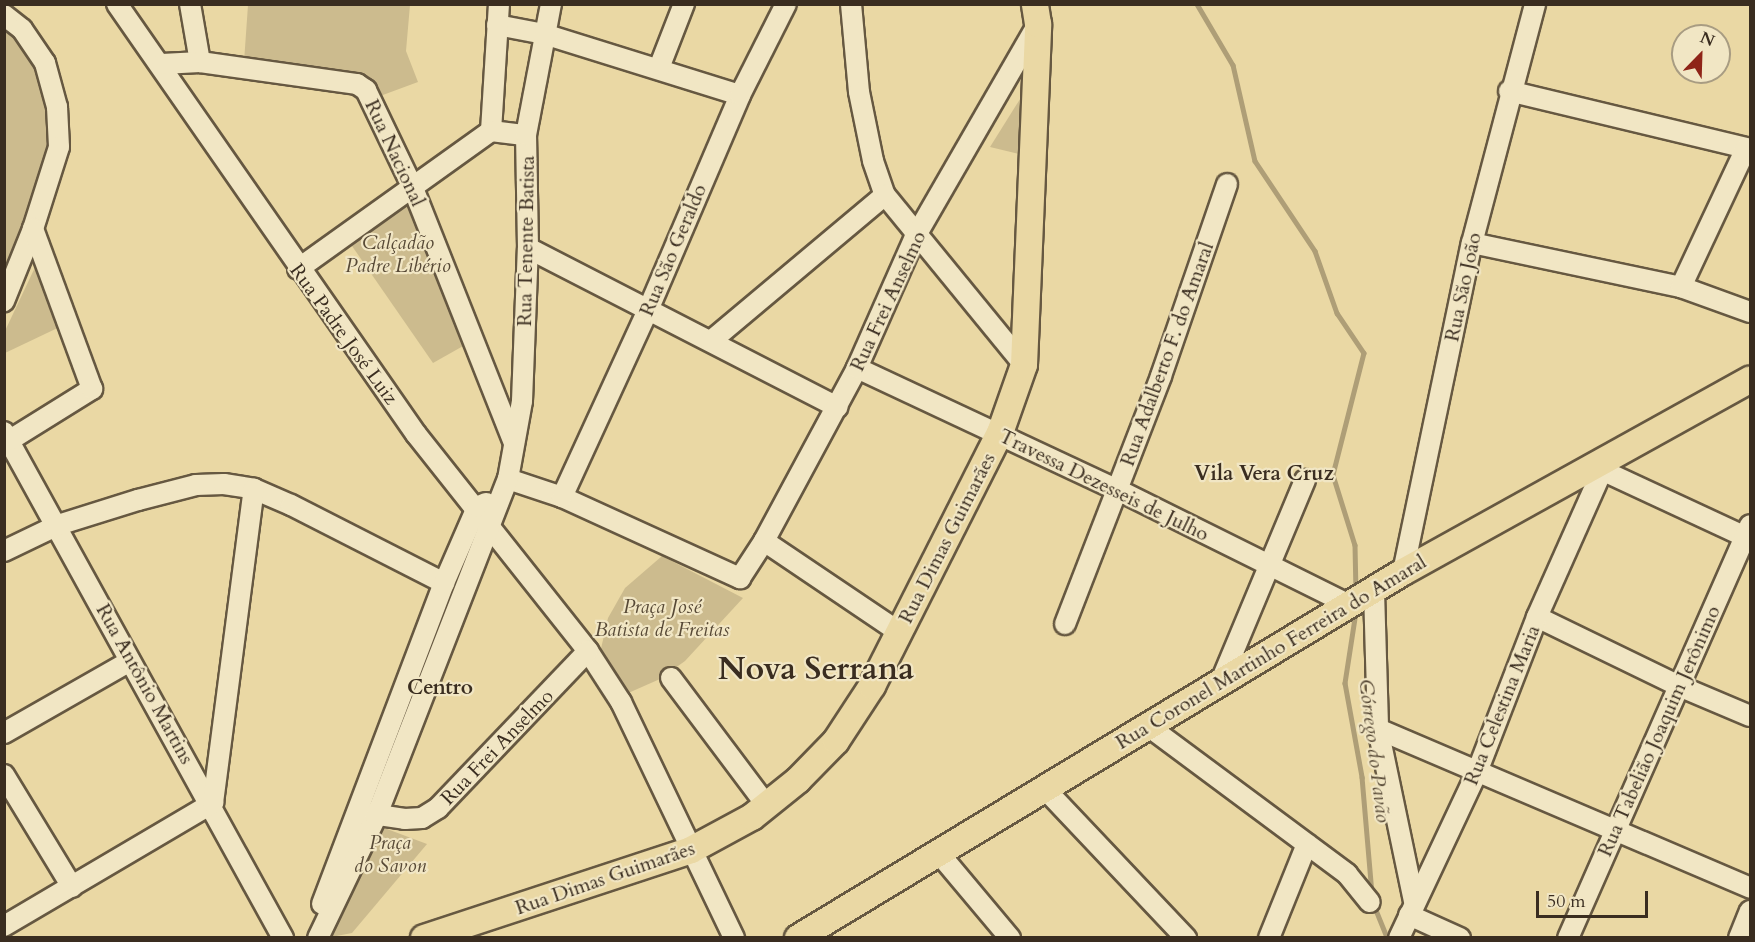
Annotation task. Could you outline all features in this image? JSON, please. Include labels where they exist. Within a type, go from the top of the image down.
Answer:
[{"type":"main road","name":"Rua Dimas Guimarães","points":[[424,938],[691,850],[767,806],[836,741],[872,686],[1000,433],[1024,365],[1037,14]]},
{"type":"main road","name":"Rua Coronel Martinho Ferreira do Amaral","points":[[798,938],[937,851],[1403,572],[1598,469],[1750,380]]},
{"type":"street","name":"Rua Padre José Luiz","points":[[117,4],[162,64],[298,269],[416,434],[477,507],[588,651],[621,702],[734,938]]},
{"type":"street","points":[[190,4],[200,62]]},
{"type":"street","points":[[491,131],[499,4]]},
{"type":"street","name":"Rua Tenente Batista","points":[[367,813],[505,487],[522,401],[528,248],[526,135],[551,4]]},
{"type":"street","points":[[659,68],[684,4]]},
{"type":"street","name":"Rua São Geraldo","points":[[562,497],[648,310],[740,95],[786,4]]},
{"type":"street","points":[[851,4],[859,92],[873,160],[885,195],[915,237],[1024,365]]},
{"type":"street","name":"Rua São João","points":[[1403,572],[1472,243],[1509,91],[1535,4]]},
{"type":"street","name":"Rua Frei Anselmo","points":[[562,497],[740,578],[764,541],[837,407],[857,368],[915,237],[1037,14]]},
{"type":"street","points":[[4,15],[22,29],[45,63],[57,107],[58,147],[33,230],[4,301]]},
{"type":"street","points":[[497,25],[544,34],[740,95]]},
{"type":"street","name":"Rua Nacional","points":[[162,64],[200,62],[362,86],[413,188],[514,444]]},
{"type":"street","points":[[1509,91],[1748,149],[1681,287]]},
{"type":"street","points":[[298,269],[491,131],[526,135]]},
{"type":"street","name":"Rua Adalberto F. do Amaral","points":[[1065,624],[1118,490],[1227,184]]},
{"type":"street","points":[[711,340],[885,195]]},
{"type":"street","points":[[7,436],[92,389],[33,230]]},
{"type":"street","points":[[1472,243],[1681,287],[1750,312]]},
{"type":"street","points":[[528,248],[711,340],[837,407]]},
{"type":"street","name":"Travessa Dezesseis de Julho","points":[[857,368],[1000,433],[1267,566],[1351,605]]},
{"type":"street","name":"Rua Antônio Martins","points":[[7,436],[58,525],[130,661],[213,803],[283,938]]},
{"type":"street","points":[[1598,469],[1749,533]]},
{"type":"street","name":"Rua Celestina Maria","points":[[1399,938],[1477,772],[1598,469]]},
{"type":"street","points":[[1221,681],[1267,566],[1305,480]]},
{"type":"street","points":[[4,551],[58,525],[196,485],[224,484],[254,489],[444,584]]},
{"type":"street","points":[[318,938],[367,813],[444,584],[477,507],[505,487],[562,497]]},
{"type":"street","points":[[4,926],[213,803],[254,489]]},
{"type":"street","name":"Rua Tabelião Joaquim Jerônimo","points":[[1568,938],[1749,533]]},
{"type":"street","points":[[764,541],[899,632]]},
{"type":"street","points":[[1373,591],[1378,729],[1411,910],[1460,938]]},
{"type":"street","points":[[1538,617],[1679,686],[1750,716]]},
{"type":"street","name":"Rua Frei Anselmo","points":[[367,813],[422,818],[438,808],[588,651]]},
{"type":"street","points":[[4,733],[130,661]]},
{"type":"street","points":[[671,678],[767,806]]},
{"type":"street","points":[[1148,726],[1347,874],[1370,902]]},
{"type":"street","points":[[1378,729],[1614,832],[1750,888]]},
{"type":"street","points":[[4,775],[72,887]]},
{"type":"street","points":[[1044,788],[1186,938]]},
{"type":"street","points":[[312,938],[367,813]]},
{"type":"street","points":[[1269,938],[1307,844]]},
{"type":"street","points":[[937,851],[1010,938]]},
{"type":"street","points":[[1739,938],[1750,911]]},
{"type":"green space","points":[[248,5],[410,5],[406,51],[418,82],[372,99],[366,79],[244,62]]},
{"type":"green space","points":[[5,23],[19,34],[38,66],[55,129],[5,290]]},
{"type":"green space","points":[[1035,75],[1031,157],[990,147]]},
{"type":"green space","name":"Calçadão Padre Libério","points":[[411,203],[472,341],[433,363],[352,246]]},
{"type":"green space","points":[[38,261],[66,324],[5,353],[4,333]]},
{"type":"green space","name":"Praça José Batista de Freitas","points":[[662,556],[743,598],[685,661],[660,679],[626,694],[600,653],[608,618],[625,588]]},
{"type":"green space","name":"Praça do Savon","points":[[379,826],[427,844],[352,933],[326,938]]},
{"type":"waterway","name":"Córrego do Pavão","points":[[1197,4],[1233,65],[1255,161],[1315,251],[1337,313],[1364,353],[1333,475],[1355,545],[1356,591]]},
{"type":"waterway","name":"Córrego do Pavão","points":[[1356,612],[1345,683],[1362,777],[1372,894]]},
{"type":"waterway","name":"Córrego do Pavão","points":[[1374,905],[1387,938]]},
{"type":"district","name":"Vila Vera Cruz","points":[[1264,474]]},
{"type":"district","name":"Nova Serrana","points":[[816,669]]},
{"type":"district","name":"Centro","points":[[440,688]]}]
